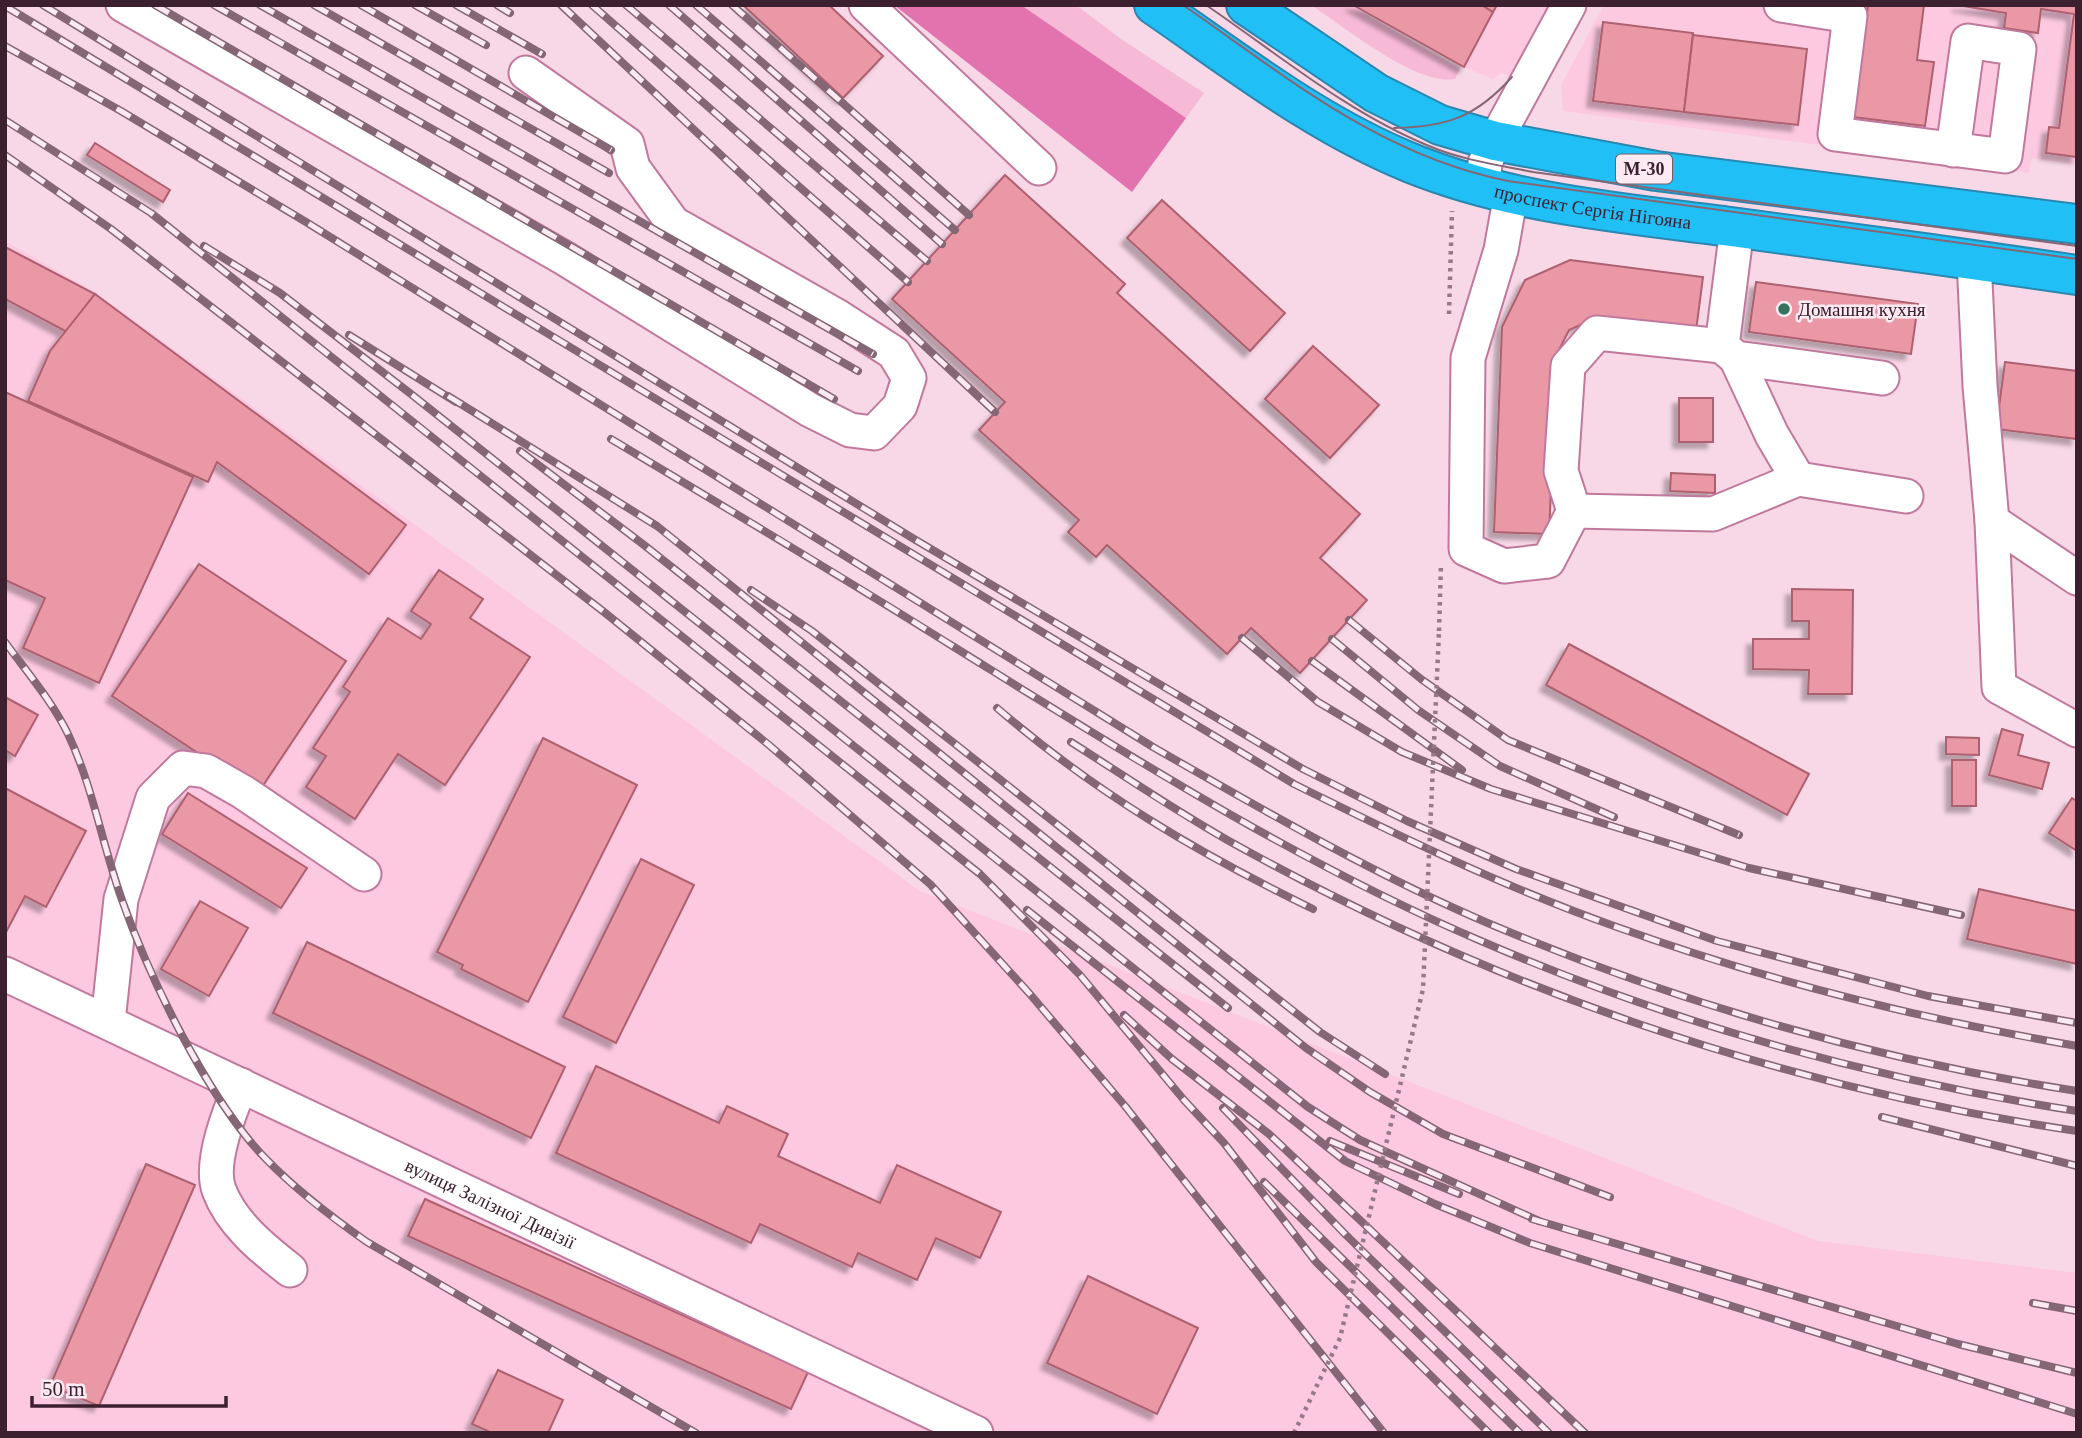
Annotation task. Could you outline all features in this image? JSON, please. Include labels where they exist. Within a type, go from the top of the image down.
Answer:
[{"type":"highway","name":"проспект Сергія Нігояна","points":[[1154,5],[1320,117],[1411,163],[1497,191],[1737,228],[2077,275]]},
{"type":"highway","name":"М-30","points":[[1246,5],[1376,93],[1440,125],[1495,141],[1656,171],[2077,224]]},
{"type":"street","points":[[123,5],[564,258],[810,410],[850,430],[874,433],[900,406],[909,378],[894,353],[816,303],[673,223],[633,168],[627,144],[526,73]]},
{"type":"street","points":[[866,5],[1039,168]]},
{"type":"street","points":[[1569,5],[1485,163],[1497,191],[1501,250],[1468,358],[1466,549],[1504,565],[1548,561],[1574,511],[1561,471],[1568,366],[1597,333],[1882,378]]},
{"type":"street","points":[[1781,5],[1851,11],[1835,134],[1953,150]]},
{"type":"street","points":[[1737,228],[1729,352],[1798,479]]},
{"type":"street","points":[[1974,260],[1980,386],[1992,521],[1999,687],[2077,730]]},
{"type":"street","points":[[1574,511],[1713,514],[1798,479],[1906,496]]},
{"type":"street","points":[[1992,521],[2077,578]]},
{"type":"street","points":[[108,1022],[121,899],[153,798],[183,768],[206,771],[243,792],[364,874]]},
{"type":"street","name":"вулиця Залізної Дивізії","points":[[5,974],[976,1433]]},
{"type":"street","points":[[241,1085],[219,1146],[218,1189],[253,1241],[290,1270]]},
{"type":"path","points":[[1294,1433],[1340,1338],[1423,989],[1439,631]]},
{"type":"shaded area","points":[[894,5],[1021,5],[1186,118],[1132,192]]},
{"type":"shaded area","points":[[1021,5],[1076,5],[1121,39],[1204,93],[1186,118]]},
{"type":"shaded area","points":[[1311,5],[1350,5],[1460,69],[1455,79],[1439,79],[1421,73],[1381,53]]},
{"type":"shaded area","points":[[1353,5],[1563,5],[1522,80],[1501,73],[1493,79],[1464,67]]},
{"type":"shaded area","points":[[1604,5],[2077,5],[2077,165],[2032,158],[2029,173],[1563,111],[1561,85]]},
{"type":"shaded area","points":[[5,241],[96,293],[920,891],[1818,1241],[2077,1273],[2077,1433],[5,1433]]},
{"type":"building","points":[[743,5],[829,5],[883,56],[843,98]]},
{"type":"building","points":[[1353,5],[1482,5],[1493,12],[1464,67]]},
{"type":"building","points":[[1482,5],[1497,5],[1493,12]]},
{"type":"building","points":[[1868,5],[1924,5],[1917,60],[1934,62],[1925,126],[1853,117]]},
{"type":"building","points":[[1957,5],[2077,5],[2077,157],[2046,153],[2049,127],[2059,128],[2074,14],[2041,9],[2038,33],[2004,28],[2006,13]]},
{"type":"building","points":[[1603,22],[1693,33],[1684,112],[1593,101]]},
{"type":"building","points":[[1693,35],[1807,49],[1798,125],[1684,112]]},
{"type":"building","points":[[95,143],[170,190],[163,202],[87,155]]},
{"type":"building","points":[[1005,175],[1125,284],[1117,293],[1360,514],[1320,558],[1367,600],[1300,673],[1251,628],[1227,654],[1107,545],[1096,557],[1068,532],[1079,520],[979,430],[1005,402],[892,299]]},
{"type":"building","points":[[1162,200],[1285,313],[1250,351],[1127,238]]},
{"type":"building","points":[[5,247],[95,294],[67,332],[5,299]]},
{"type":"building","points":[[1570,260],[1703,277],[1696,331],[1596,318],[1569,330],[1557,354],[1549,534],[1494,532],[1502,327],[1525,280]]},
{"type":"building","points":[[1756,282],[1918,304],[1911,354],[1749,332]]},
{"type":"building","points":[[95,294],[406,525],[369,574],[217,462],[208,482],[28,401],[50,351]]},
{"type":"building","points":[[1313,346],[1379,405],[1330,458],[1265,399]]},
{"type":"building","points":[[2005,362],[2077,371],[2077,439],[1996,429]]},
{"type":"building","points":[[5,392],[193,477],[99,683],[23,648],[45,598],[5,580]]},
{"type":"building","points":[[1679,398],[1713,398],[1713,442],[1679,442]]},
{"type":"building","points":[[1671,473],[1715,475],[1715,493],[1670,491]]},
{"type":"building","points":[[199,564],[346,661],[258,793],[112,696]]},
{"type":"building","points":[[439,570],[483,599],[470,618],[530,657],[445,785],[398,754],[355,819],[306,787],[326,756],[313,748],[350,692],[343,687],[388,618],[421,639],[431,624],[411,611]]},
{"type":"building","points":[[1792,589],[1853,590],[1852,694],[1808,694],[1809,670],[1753,669],[1753,639],[1809,639],[1809,621],[1792,621]]},
{"type":"building","points":[[1569,644],[1809,774],[1787,815],[1546,685]]},
{"type":"building","points":[[5,697],[38,715],[15,756],[5,750]]},
{"type":"building","points":[[2002,729],[2023,735],[2018,755],[2049,763],[2042,789],[1989,775]]},
{"type":"building","points":[[1946,737],[1979,738],[1979,755],[1946,754]]},
{"type":"building","points":[[543,738],[637,785],[528,1002],[461,969],[463,965],[437,952]]},
{"type":"building","points":[[1952,760],[1976,760],[1976,806],[1952,806]]},
{"type":"building","points":[[5,788],[86,831],[46,907],[25,896],[5,934]]},
{"type":"building","points":[[188,793],[307,868],[281,908],[162,834]]},
{"type":"building","points":[[2072,798],[2077,801],[2077,851],[2049,833]]},
{"type":"building","points":[[641,859],[694,885],[616,1043],[563,1017]]},
{"type":"building","points":[[1979,889],[2077,911],[2077,964],[1967,939]]},
{"type":"building","points":[[200,901],[248,928],[209,996],[161,969]]},
{"type":"building","points":[[307,942],[565,1067],[531,1138],[273,1013]]},
{"type":"building","points":[[596,1066],[719,1123],[727,1106],[788,1134],[778,1156],[880,1203],[897,1165],[1001,1212],[980,1258],[936,1238],[917,1280],[858,1253],[852,1267],[760,1224],[751,1243],[556,1153]]},
{"type":"building","points":[[146,1164],[195,1185],[99,1406],[50,1386]]},
{"type":"building","points":[[425,1199],[808,1372],[791,1409],[408,1236]]},
{"type":"building","points":[[1088,1276],[1198,1328],[1157,1414],[1047,1363]]},
{"type":"building","points":[[498,1370],[563,1400],[548,1433],[492,1433],[472,1424]]},
{"type":"tram line","points":[[1183,5],[1337,111],[1418,153],[1462,169],[1508,181],[2077,259]]},
{"type":"tram line","points":[[1206,5],[1314,82],[1370,117],[1429,146],[1454,155],[1533,172],[2077,246]]},
{"type":"tram line","points":[[1394,128],[1430,125],[1459,117],[1486,102],[1512,77]]},
{"type":"tram line","points":[[1024,1433],[1065,1433]]},
{"type":"railway","points":[[43,5],[914,539],[1303,769],[1407,821],[1516,869],[1717,941],[1928,996],[2077,1023]]},
{"type":"railway","points":[[155,5],[834,399]]},
{"type":"railway","points":[[214,5],[858,371]]},
{"type":"railway","points":[[260,5],[873,354]]},
{"type":"railway","points":[[314,5],[609,173]]},
{"type":"railway","points":[[361,5],[611,150]]},
{"type":"railway","points":[[415,5],[486,45]]},
{"type":"railway","points":[[456,5],[542,54]]},
{"type":"railway","points":[[497,5],[510,13]]},
{"type":"railway","points":[[561,5],[995,412]]},
{"type":"railway","points":[[592,5],[908,282]]},
{"type":"railway","points":[[626,5],[927,261]]},
{"type":"railway","points":[[669,5],[942,244]]},
{"type":"railway","points":[[696,5],[955,230]]},
{"type":"railway","points":[[732,5],[969,215]]},
{"type":"railway","points":[[5,6],[1294,784],[1492,878],[1671,946],[1843,996],[2077,1046]]},
{"type":"railway","points":[[5,46],[121,111],[306,222],[1153,747],[1403,884],[1561,953],[1778,1026],[1926,1063],[2077,1091]]},
{"type":"railway","points":[[5,120],[151,213],[980,874],[1080,975],[1184,1100],[1224,1143],[1316,1262],[1489,1433]]},
{"type":"railway","points":[[5,155],[111,229],[604,612],[769,745],[930,884],[1029,993],[1125,1106],[1384,1433]]},
{"type":"railway","points":[[204,246],[280,293],[411,394],[1308,1107],[1360,1140],[1539,1221]]},
{"type":"railway","points":[[349,335],[456,402]]},
{"type":"railway","points":[[448,396],[657,526],[1306,1048],[1370,1092],[1443,1134],[1610,1197]]},
{"type":"railway","points":[[611,439],[1212,804],[1345,877],[1412,910],[1553,971],[1625,998],[1773,1045],[1924,1082],[2077,1111]]},
{"type":"railway","points":[[520,451],[644,545],[1228,1008]]},
{"type":"railway","points":[[751,590],[812,631],[1320,1032],[1385,1074]]},
{"type":"railway","points":[[1349,620],[1421,679],[1508,740],[1739,835]]},
{"type":"railway","points":[[1242,638],[1318,702],[1402,752],[1491,789],[1749,868],[1961,915]]},
{"type":"railway","points":[[1332,639],[1418,710],[1500,766],[1614,817]]},
{"type":"railway","points":[[5,642],[47,698],[77,754],[122,900],[182,1036],[222,1104],[265,1158],[314,1202],[367,1242],[696,1433]]},
{"type":"railway","points":[[1312,661],[1462,770]]},
{"type":"railway","points":[[997,708],[1072,767],[1148,819],[1228,866],[1313,909]]},
{"type":"railway","points":[[1071,742],[1229,841],[1328,894],[1430,942],[1534,985],[1640,1024],[1747,1058],[1856,1088],[1966,1112],[2077,1131]]},
{"type":"railway","points":[[1027,910],[1345,1161],[1435,1204],[1530,1243],[2077,1414]]},
{"type":"railway","points":[[1124,1015],[1172,1059],[1269,1134],[1585,1433]]},
{"type":"railway","points":[[1223,1108],[1346,1235],[1549,1433]]},
{"type":"railway","points":[[1882,1117],[2077,1166]]},
{"type":"railway","points":[[1330,1141],[1459,1194]]},
{"type":"railway","points":[[1264,1182],[1520,1433]]},
{"type":"railway","points":[[1532,1219],[1958,1344],[2077,1373]]},
{"type":"railway","points":[[2033,1303],[2077,1311]]},
{"type":"place","name":"Домашня кухня","points":[[1784,309]]}]
